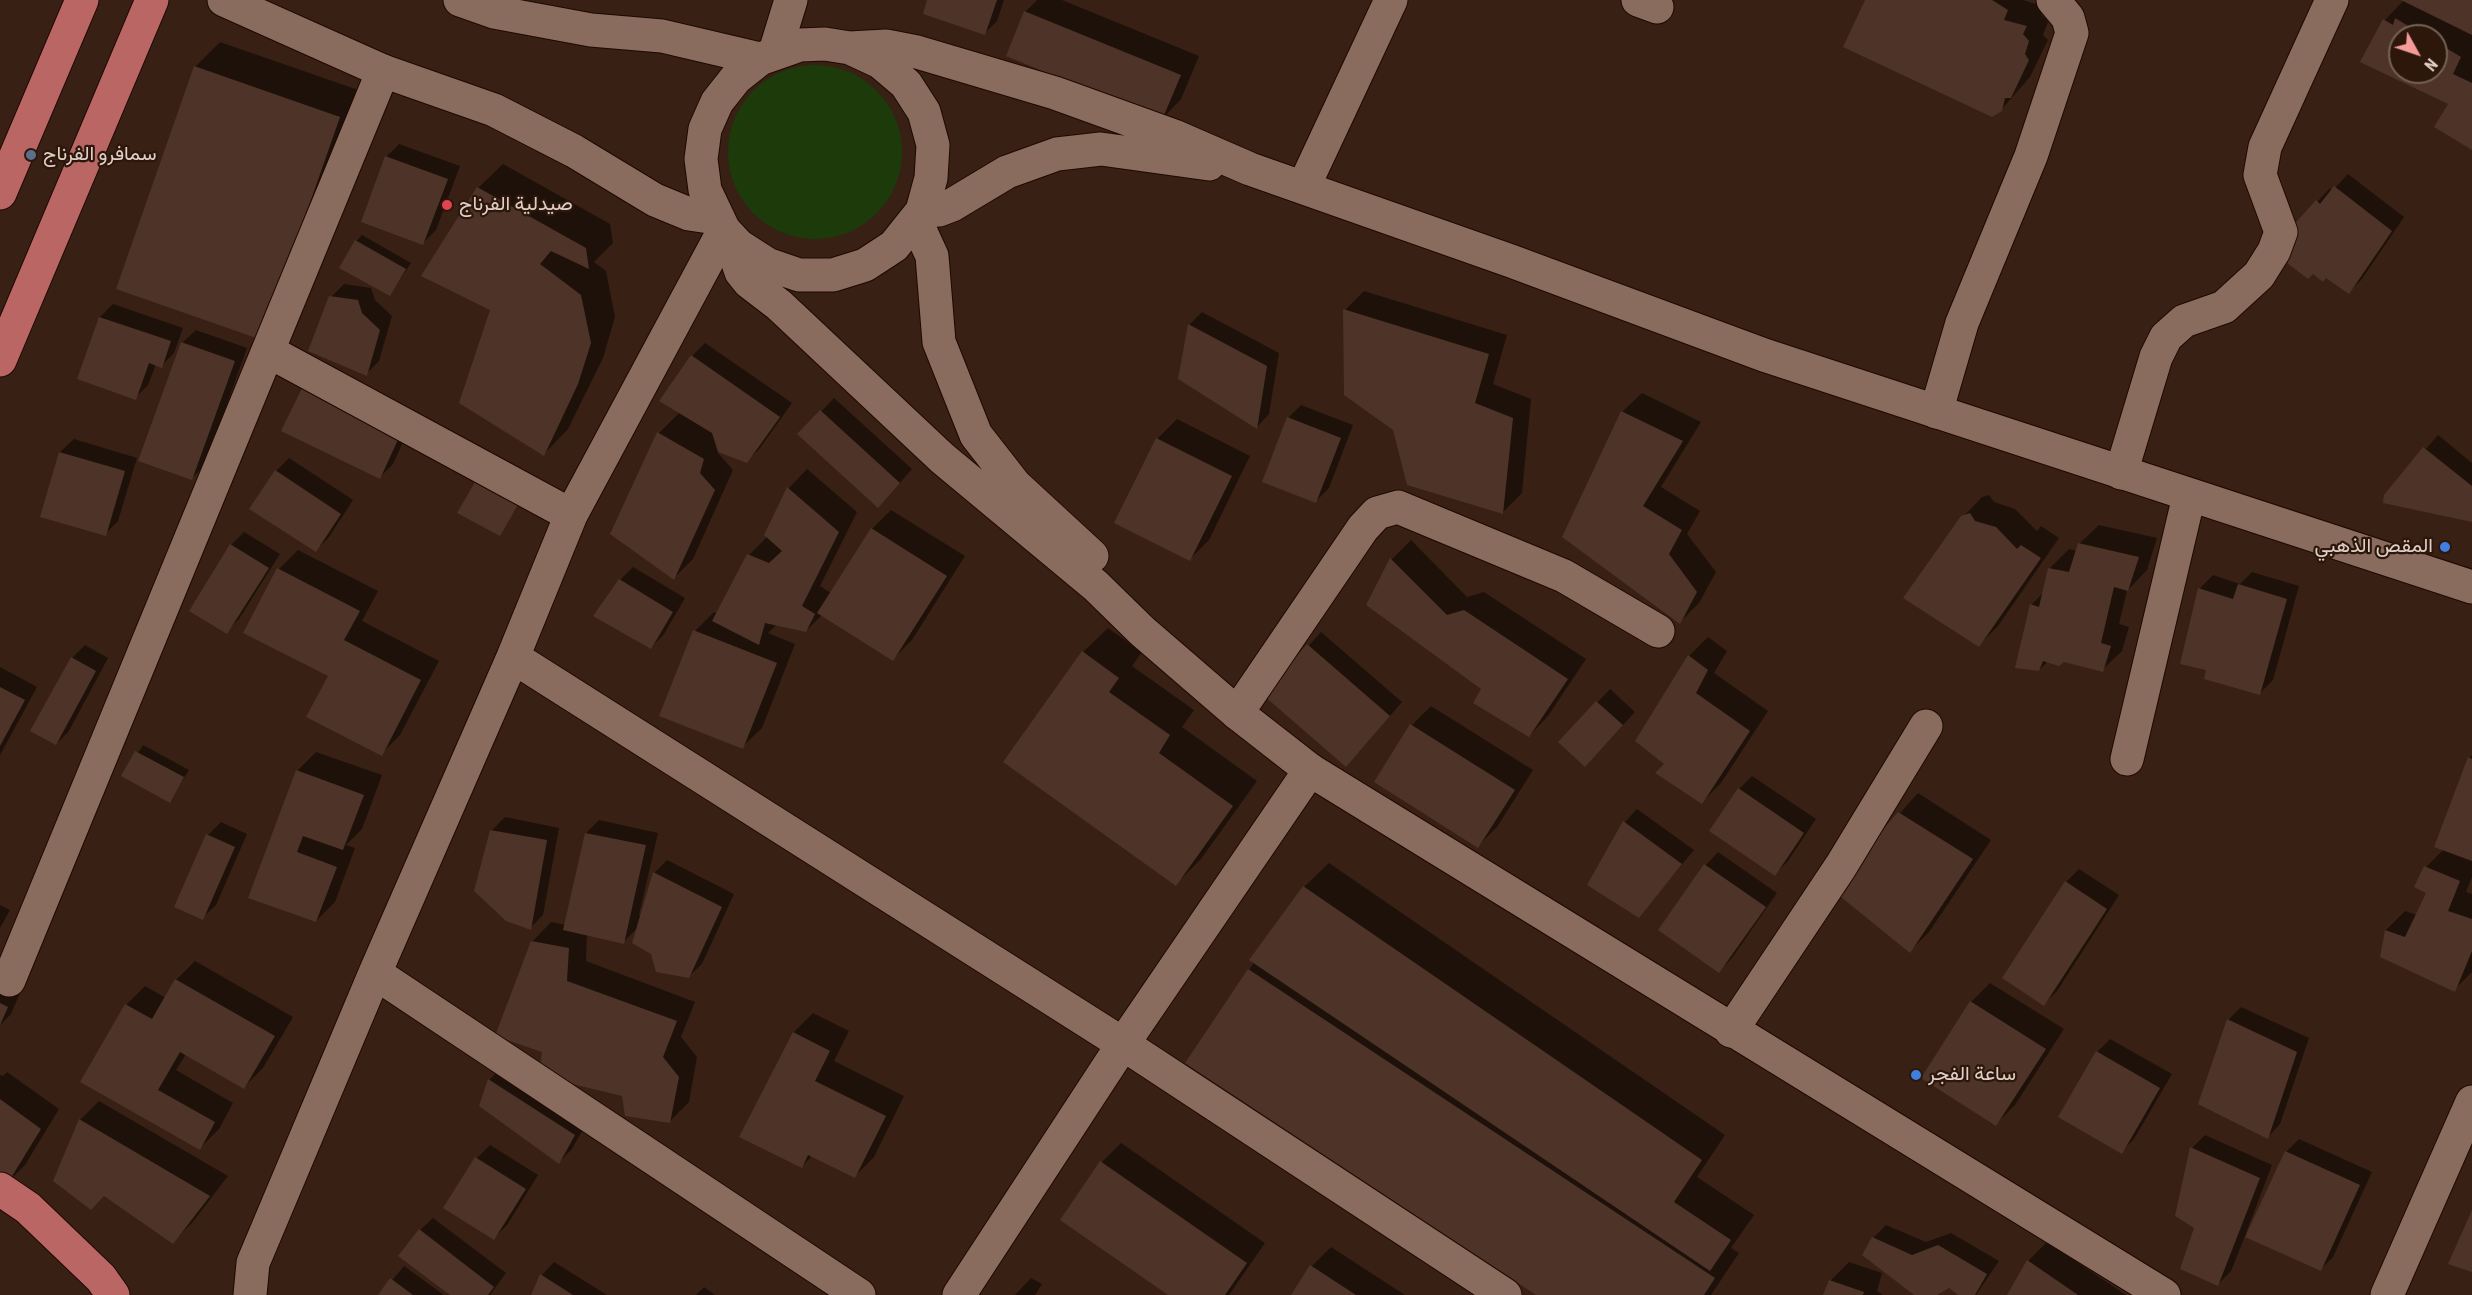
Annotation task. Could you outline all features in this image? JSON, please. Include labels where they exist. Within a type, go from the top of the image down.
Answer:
[{"type":"highway","points":[[0,193],[82,0]]},
{"type":"highway","points":[[0,360],[152,0]]},
{"type":"highway","points":[[0,1189],[28,1208],[101,1278],[113,1295]]},
{"type":"street","points":[[224,0],[383,71],[494,110],[574,151],[655,200],[726,231],[767,264],[799,275],[833,275],[865,265],[894,246],[919,216],[931,178],[933,145],[924,112],[906,84],[880,62],[850,48]]},
{"type":"street","points":[[460,0],[494,12],[591,30],[662,36],[767,55]]},
{"type":"street","points":[[767,55],[791,0]]},
{"type":"street","points":[[1304,186],[1391,0]]},
{"type":"street","points":[[1936,412],[1962,323],[2031,156],[2072,33],[2068,18],[2053,0]]},
{"type":"street","points":[[2121,473],[2156,357],[2166,337],[2184,321],[2214,312],[2232,301],[2259,275],[2274,252],[2282,232],[2260,175],[2265,147],[2332,0]]},
{"type":"street","points":[[2164,1295],[1731,1031],[1310,770],[1237,712],[1142,631],[1096,586],[942,458],[779,305],[749,282],[741,272],[726,231],[705,189],[701,159],[705,129],[717,102],[736,78],[767,55],[800,45],[825,44],[850,48],[886,46],[971,66],[1055,93],[1174,136],[1250,169],[1304,186],[1764,355],[2472,587]]},
{"type":"street","points":[[9,980],[383,71]]},
{"type":"street","points":[[919,216],[952,205],[1007,172],[1057,154],[1101,149],[1250,169]]},
{"type":"street","points":[[919,216],[932,256],[939,342],[976,435],[1015,485],[1112,573],[1142,631]]},
{"type":"street","points":[[250,1295],[253,1263],[375,973],[513,657],[571,515],[726,231]]},
{"type":"street","points":[[268,351],[571,515]]},
{"type":"street","points":[[2127,759],[2189,496]]},
{"type":"street","points":[[1237,712],[1363,528],[1377,513],[1398,507],[1564,576],[1658,631]]},
{"type":"street","points":[[513,657],[1123,1044],[1505,1295]]},
{"type":"street","points":[[1731,1031],[1841,866],[1926,726]]},
{"type":"street","points":[[959,1295],[1123,1044],[1310,770]]},
{"type":"street","points":[[375,973],[859,1295]]},
{"type":"street","points":[[2386,1295],[2472,1102]]},
{"type":"green space","points":[[815,65],[832,66],[848,71],[864,79],[877,90],[888,103],[896,119],[901,135],[901,169],[896,185],[888,201],[877,214],[864,225],[848,233],[832,238],[815,239],[798,238],[782,233],[766,225],[753,214],[742,201],[734,185],[729,169],[728,152],[729,135],[734,119],[742,103],[753,90],[766,79],[782,71],[798,66]]},
{"type":"building","points":[[927,0],[997,0],[985,35],[923,14]]},
{"type":"building","points":[[1865,0],[1992,0],[2008,10],[2004,20],[2027,26],[2023,34],[2029,41],[2025,54],[2029,60],[2011,98],[2005,98],[2002,111],[1992,117],[1843,47]]},
{"type":"building","points":[[2401,0],[2472,0],[2472,35]]},
{"type":"building","points":[[1024,11],[1181,75],[1162,120],[1006,56]]},
{"type":"building","points":[[2395,18],[2405,24],[2393,24]]},
{"type":"building","points":[[2383,19],[2391,24],[2388,24],[2388,75],[2360,62]]},
{"type":"building","points":[[2448,49],[2461,57],[2453,74],[2472,83],[2472,150],[2434,127],[2448,104],[2406,84],[2448,84]]},
{"type":"building","points":[[194,66],[340,117],[262,340],[116,289]]},
{"type":"building","points":[[385,156],[448,179],[423,245],[361,222]]},
{"type":"building","points":[[2334,186],[2392,231],[2349,294],[2326,278],[2323,282],[2313,274],[2308,279],[2278,256],[2290,229],[2316,200],[2320,204]]},
{"type":"building","points":[[477,187],[586,248],[589,269],[551,251],[540,264],[581,295],[591,343],[578,384],[544,456],[459,403],[490,310],[421,276]]},
{"type":"building","points":[[355,240],[406,269],[390,296],[339,268]]},
{"type":"building","points":[[329,296],[358,300],[362,313],[380,330],[367,376],[308,351]]},
{"type":"building","points":[[1343,309],[1489,354],[1475,403],[1513,418],[1503,514],[1407,485],[1393,430],[1344,395]]},
{"type":"building","points":[[99,317],[171,341],[162,368],[149,363],[136,400],[77,379]]},
{"type":"building","points":[[1188,324],[1267,366],[1257,429],[1178,379]]},
{"type":"building","points":[[181,342],[235,361],[192,480],[138,461]]},
{"type":"building","points":[[691,355],[780,417],[747,463],[718,452],[712,433],[659,401]]},
{"type":"building","points":[[303,386],[401,433],[380,479],[281,431]]},
{"type":"building","points":[[820,410],[900,483],[878,508],[797,434]]},
{"type":"building","points":[[1621,411],[1683,441],[1643,506],[1682,530],[1669,554],[1697,592],[1680,624],[1562,537]]},
{"type":"building","points":[[1287,417],[1341,438],[1316,503],[1262,482]]},
{"type":"building","points":[[657,432],[704,459],[700,473],[715,490],[674,580],[610,534]]},
{"type":"building","points":[[1156,438],[1232,476],[1190,561],[1114,523]]},
{"type":"building","points":[[2423,447],[2472,486],[2472,522],[2383,503],[2384,495]]},
{"type":"building","points":[[59,452],[125,471],[106,536],[40,517]]},
{"type":"building","points":[[275,470],[341,514],[316,552],[249,509]]},
{"type":"building","points":[[475,482],[518,505],[500,536],[457,513]]},
{"type":"building","points":[[787,487],[839,532],[802,606],[815,614],[806,632],[765,623],[759,645],[712,621],[747,554],[769,563],[782,551],[764,535]]},
{"type":"building","points":[[1970,513],[1975,521],[1996,527],[2017,549],[2021,545],[2041,558],[1979,647],[1903,598],[1961,516]]},
{"type":"building","points":[[871,528],[947,576],[893,661],[817,613]]},
{"type":"building","points":[[2078,543],[2139,557],[2128,591],[2114,587],[2101,643],[2111,646],[2103,672],[2064,662],[2059,666],[2043,661],[2039,671],[2015,668],[2030,604],[2039,607],[2048,568],[2069,572]]},
{"type":"building","points":[[230,544],[269,568],[227,634],[189,611]]},
{"type":"building","points":[[1390,558],[1447,615],[1464,610],[1568,679],[1529,737],[1473,703],[1481,689],[1366,605]]},
{"type":"building","points":[[277,568],[360,611],[344,640],[421,680],[382,756],[306,717],[328,676],[243,633]]},
{"type":"building","points":[[619,579],[673,612],[651,649],[593,616]]},
{"type":"building","points":[[2238,584],[2287,599],[2260,695],[2204,679],[2206,670],[2180,664],[2198,588],[2233,599]]},
{"type":"building","points":[[693,630],[777,663],[743,749],[659,716]]},
{"type":"building","points":[[1307,644],[1390,716],[1346,767],[1263,695]]},
{"type":"building","points":[[1082,651],[1119,678],[1109,692],[1170,735],[1159,753],[1233,806],[1176,886],[1003,762]]},
{"type":"building","points":[[1688,655],[1708,670],[1696,693],[1750,731],[1702,804],[1655,773],[1664,764],[1635,741]]},
{"type":"building","points":[[71,657],[96,671],[56,745],[30,731]]},
{"type":"building","points":[[0,687],[25,700],[0,746]]},
{"type":"building","points":[[1596,701],[1623,725],[1585,767],[1558,742]]},
{"type":"building","points":[[1410,724],[1515,790],[1478,848],[1374,782]]},
{"type":"building","points":[[135,751],[184,777],[170,803],[121,776]]},
{"type":"building","points":[[2468,757],[2472,759],[2472,861],[2434,847]]},
{"type":"building","points":[[296,770],[364,795],[343,850],[303,836],[297,852],[337,867],[316,922],[248,898]]},
{"type":"building","points":[[1738,788],[1804,833],[1775,876],[1709,831]]},
{"type":"building","points":[[1898,812],[1973,859],[1910,953],[1831,889]]},
{"type":"building","points":[[1623,821],[1682,864],[1639,918],[1587,885]]},
{"type":"building","points":[[490,830],[547,840],[531,930],[506,921],[474,891]]},
{"type":"building","points":[[585,833],[646,845],[624,944],[563,930]]},
{"type":"building","points":[[206,834],[235,847],[203,920],[174,907]]},
{"type":"building","points":[[1704,864],[1766,907],[1719,973],[1658,930]]},
{"type":"building","points":[[2424,866],[2460,881],[2448,911],[2472,919],[2472,951],[2455,992],[2380,957],[2385,930],[2405,937],[2426,893],[2414,887]]},
{"type":"building","points":[[653,872],[722,907],[689,978],[656,972],[651,954],[632,943]]},
{"type":"building","points":[[2065,881],[2107,909],[2044,1006],[2002,978]]},
{"type":"building","points":[[1303,886],[1702,1160],[1674,1202],[1731,1240],[1710,1271],[1249,960]]},
{"type":"building","points":[[531,941],[569,948],[567,981],[677,1021],[663,1057],[679,1077],[670,1123],[625,1116],[622,1096],[539,1076],[542,1052],[495,1036]]},
{"type":"building","points":[[1248,969],[1715,1278],[1704,1295],[1536,1295],[1185,1063]]},
{"type":"building","points":[[175,979],[275,1036],[244,1089],[180,1052],[158,1090],[215,1122],[200,1150],[80,1082],[125,1004],[152,1019]]},
{"type":"building","points":[[1970,1001],[2046,1049],[1996,1126],[1921,1078]]},
{"type":"building","points":[[0,1003],[8,1007],[0,1025]]},
{"type":"building","points":[[2227,1019],[2297,1052],[2268,1139],[2198,1104]]},
{"type":"building","points":[[793,1032],[830,1051],[815,1081],[886,1116],[855,1178],[808,1155],[802,1168],[739,1137]]},
{"type":"building","points":[[2096,1051],[2160,1088],[2122,1154],[2058,1117]]},
{"type":"building","points":[[488,1079],[575,1135],[559,1164],[479,1106]]},
{"type":"building","points":[[0,1099],[41,1129],[6,1186],[0,1181]]},
{"type":"building","points":[[79,1119],[210,1196],[173,1244],[104,1196],[91,1210],[53,1181]]},
{"type":"building","points":[[2190,1147],[2260,1178],[2218,1286],[2180,1269],[2194,1228],[2175,1216]]},
{"type":"building","points":[[2285,1151],[2360,1185],[2321,1271],[2245,1237]]},
{"type":"building","points":[[475,1157],[526,1189],[494,1240],[443,1208]]},
{"type":"building","points":[[1100,1161],[1247,1263],[1225,1295],[1168,1295],[1060,1220]]},
{"type":"building","points":[[2472,1210],[2472,1272],[2448,1264]]},
{"type":"building","points":[[419,1229],[494,1287],[488,1295],[450,1295],[398,1256]]},
{"type":"building","points":[[1872,1237],[1912,1255],[1938,1245],[1987,1274],[1975,1295],[1958,1295],[1949,1288],[1937,1295],[1914,1295],[1862,1255]]},
{"type":"building","points":[[2027,1260],[2078,1295],[2007,1295]]},
{"type":"building","points":[[1310,1265],[1356,1295],[1291,1295]]},
{"type":"building","points":[[540,1274],[573,1295],[531,1295]]},
{"type":"building","points":[[390,1278],[413,1295],[378,1295]]},
{"type":"building","points":[[1829,1280],[1864,1292],[1863,1295],[1823,1295]]},
{"type":"place","name":"سمافرو الفرناج","points":[[31,155]]},
{"type":"place","name":"صيدلية الفرناج","points":[[447,205]]},
{"type":"place","name":"المقص الذهبي","points":[[2445,547]]},
{"type":"place","name":"ساعة الفجر","points":[[1916,1075]]}]
